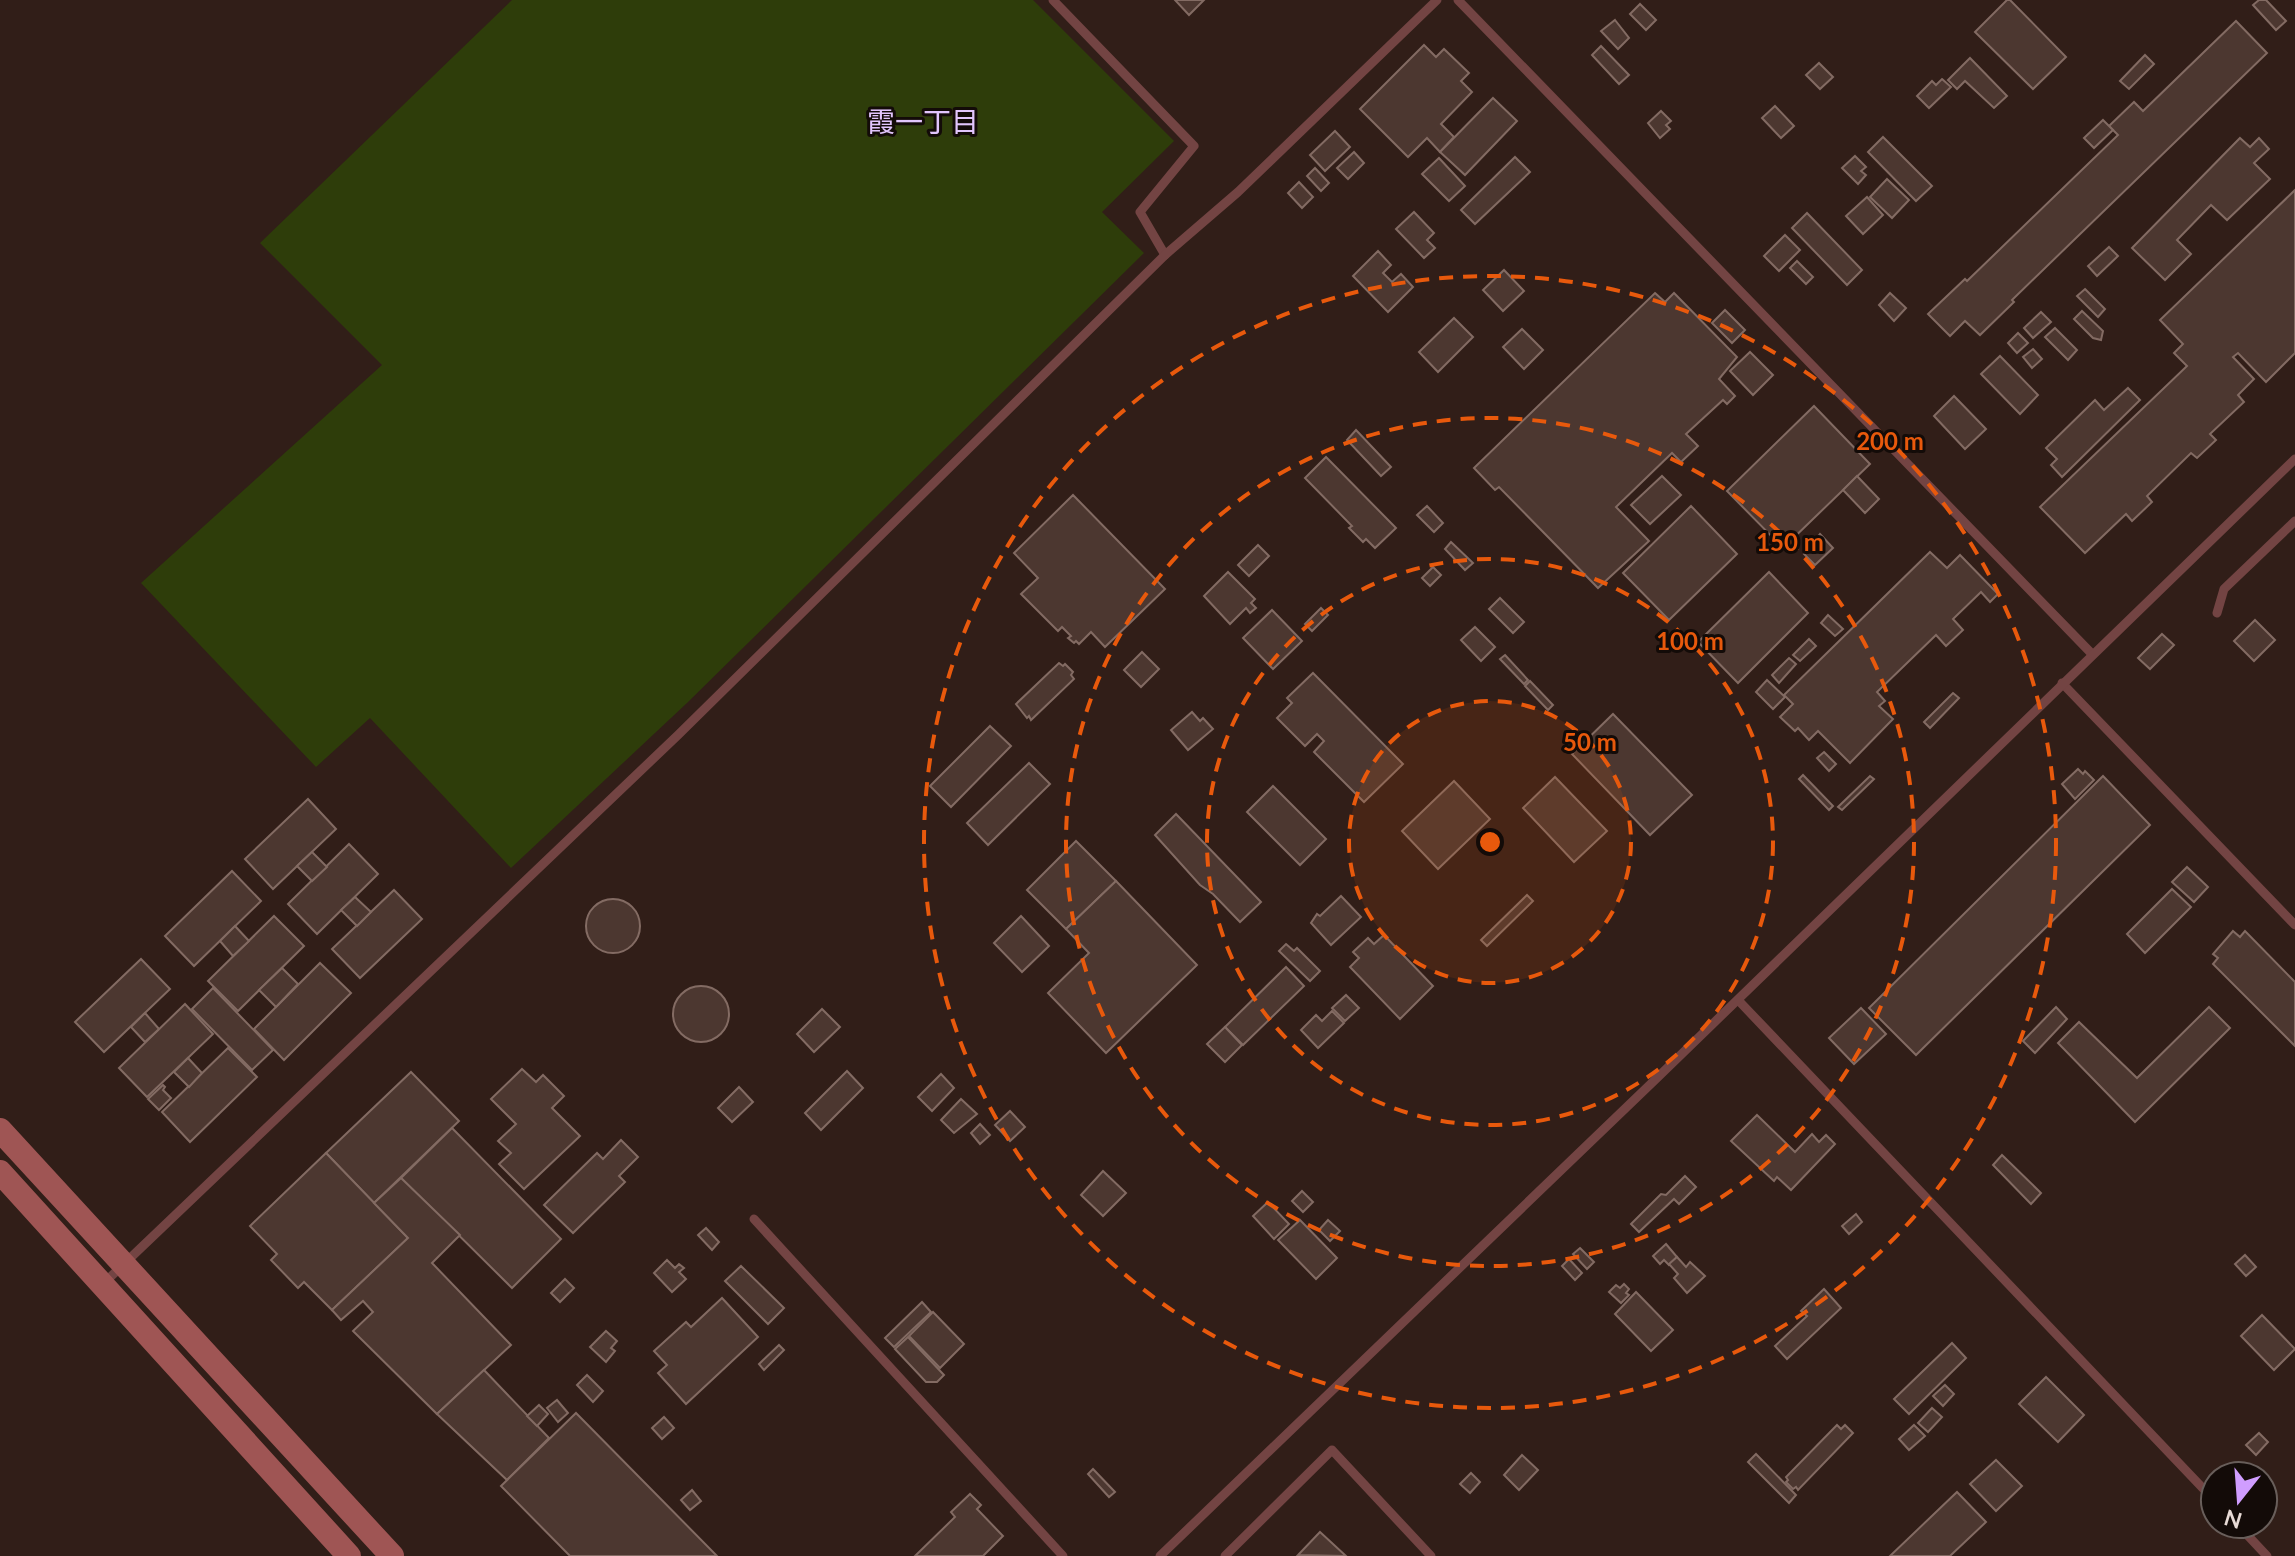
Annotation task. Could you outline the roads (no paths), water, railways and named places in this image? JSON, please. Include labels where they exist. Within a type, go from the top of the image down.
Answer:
[{"type":"street","points":[[0,1130],[392,1556]]},
{"type":"street","points":[[0,1172],[349,1556]]},
{"type":"lane","points":[[1053,0],[1194,146],[1140,212],[1165,255]]},
{"type":"lane","points":[[103,1284],[678,735],[1165,255],[1238,192],[1437,0]]},
{"type":"lane","points":[[1458,0],[2092,654]]},
{"type":"lane","points":[[1160,1556],[2295,459]]},
{"type":"lane","points":[[2217,613],[2224,589],[2295,521]]},
{"type":"lane","points":[[2062,683],[2295,925]]},
{"type":"lane","points":[[1738,1000],[2199,1484]]},
{"type":"lane","points":[[754,1219],[1063,1556]]},
{"type":"lane","points":[[1225,1556],[1332,1450],[1431,1556]]},
{"type":"lane","points":[[2252,1540],[2267,1556]]},
{"type":"district","name":"霞一丁目","points":[[923,121]]}]
